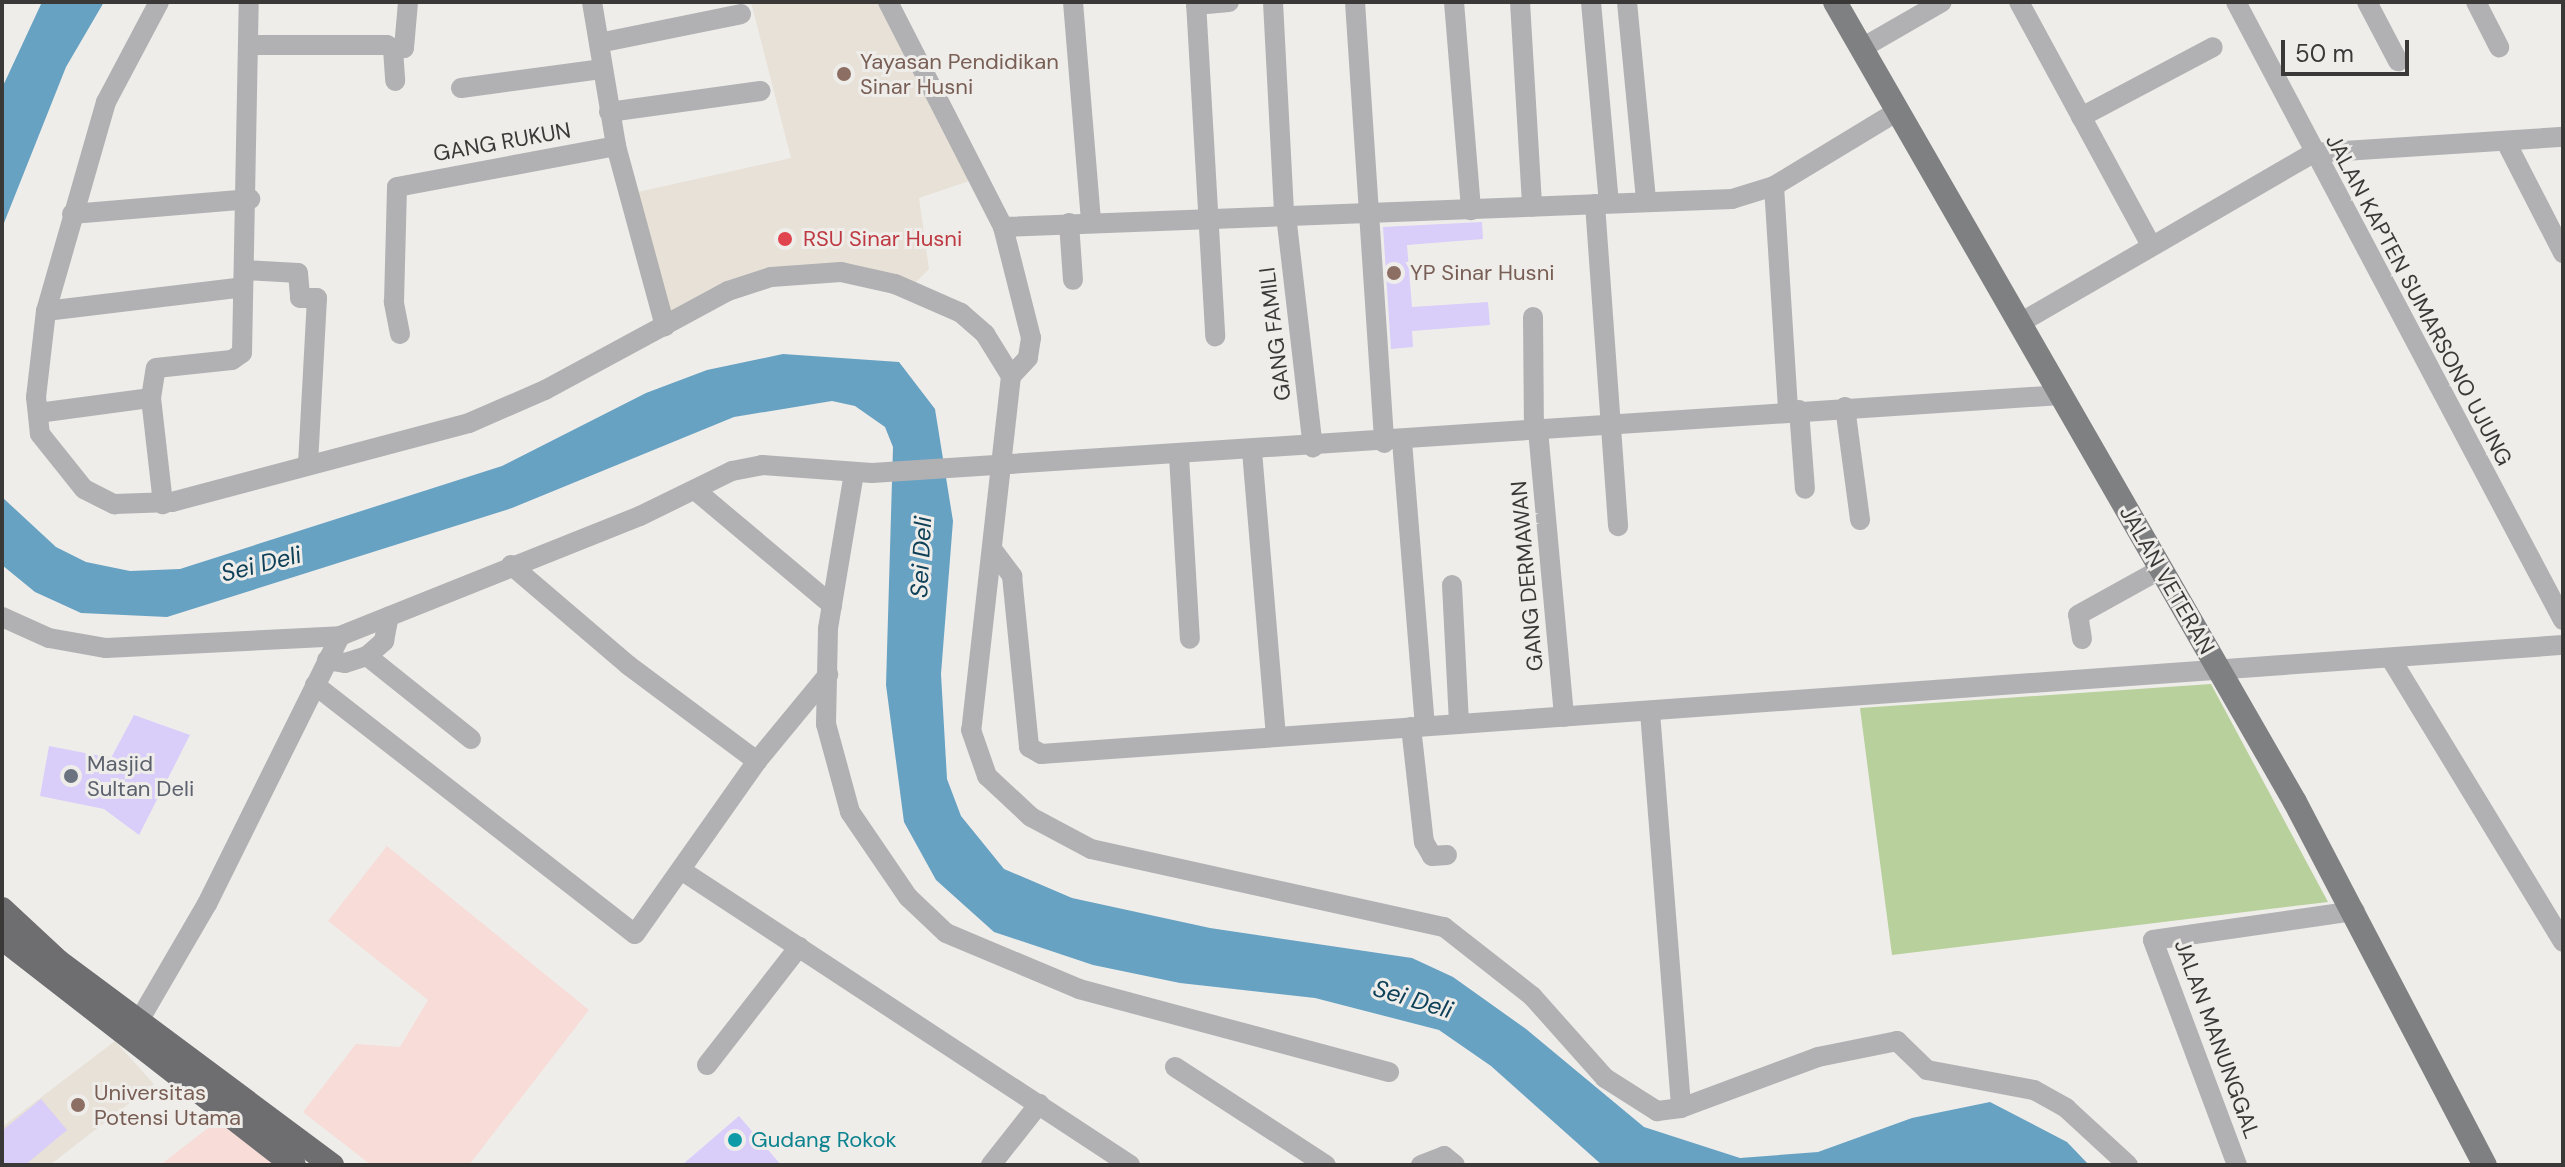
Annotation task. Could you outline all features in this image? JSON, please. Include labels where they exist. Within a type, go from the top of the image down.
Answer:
[{"type":"highway","points":[[2,909],[58,961],[140,1019],[332,1165]]},
{"type":"highway","points":[[2,938],[294,1165]]},
{"type":"main road","name":"JALAN VETERAN","points":[[1835,2],[2355,911],[2485,1165]]},
{"type":"street","points":[[159,2],[106,102],[46,311],[38,413],[40,434],[84,489],[114,504],[163,504],[308,462],[469,423],[665,326],[728,291],[771,277],[841,272],[895,284],[961,313],[985,334],[1011,376],[971,730],[987,776],[1006,798],[1091,849],[1444,927],[1532,996],[1605,1078],[1657,1111],[1681,1108],[1818,1057],[1897,1041],[1927,1070],[2034,1090],[2066,1108],[2128,1165]]},
{"type":"street","points":[[163,504],[151,398],[156,368],[232,360],[242,353],[250,199],[249,2]]},
{"type":"street","points":[[248,45],[404,48],[408,2]]},
{"type":"street","points":[[592,2],[616,146],[665,326]]},
{"type":"street","points":[[888,2],[1003,227],[1031,338],[1028,358],[1011,376]]},
{"type":"street","points":[[1073,2],[1091,222]]},
{"type":"street","points":[[1215,336],[1205,215],[1196,3],[1229,2]]},
{"type":"street","name":"GANG FAMILI","points":[[1273,2],[1285,215],[1313,447]]},
{"type":"street","points":[[1355,2],[1370,215],[1418,727],[1424,842],[1432,856],[1447,855]]},
{"type":"street","points":[[1454,2],[1471,210]]},
{"type":"street","points":[[1520,2],[1532,207]]},
{"type":"street","points":[[1591,2],[1618,526]]},
{"type":"street","points":[[1627,2],[1646,200]]},
{"type":"street","points":[[1862,48],[1942,2]]},
{"type":"street","points":[[2019,2],[2151,245]]},
{"type":"street","name":"JALAN KAPTEN SUMARSONO UJUNG","points":[[2236,2],[2313,153],[2563,620]]},
{"type":"street","points":[[2367,2],[2398,61]]},
{"type":"street","points":[[2476,2],[2499,47]]},
{"type":"street","points":[[599,43],[741,14]]},
{"type":"street","points":[[2081,117],[2213,47]]},
{"type":"street","points":[[393,49],[395,81]]},
{"type":"street","points":[[461,88],[601,69]]},
{"type":"street","points":[[609,112],[761,91]]},
{"type":"street","points":[[1003,227],[1205,215],[1370,215],[1646,200],[1732,199],[1774,186],[1898,111]]},
{"type":"street","points":[[2020,323],[2313,153],[2563,137]]},
{"type":"street","points":[[2506,142],[2563,253]]},
{"type":"street","name":"GANG RUKUN","points":[[400,334],[394,302],[397,187],[616,146]]},
{"type":"street","points":[[1774,186],[1793,410],[1805,489]]},
{"type":"street","points":[[72,214],[250,199]]},
{"type":"street","points":[[1069,223],[1073,280]]},
{"type":"street","points":[[46,311],[298,273],[300,298],[317,298],[308,462]]},
{"type":"street","name":"GANG DERMAWAN","points":[[1533,317],[1536,430],[1564,717]]},
{"type":"street","points":[[2,617],[49,638],[106,648],[340,636],[762,465],[863,473],[1003,463],[1179,456],[1793,410],[2061,395]]},
{"type":"street","points":[[38,413],[151,398]]},
{"type":"street","points":[[1845,407],[1860,520]]},
{"type":"street","points":[[1252,451],[1276,737]]},
{"type":"street","points":[[1179,456],[1190,639]]},
{"type":"street","points":[[863,473],[832,605],[826,724],[850,812],[878,861],[946,933],[1079,989],[1389,1072]]},
{"type":"street","points":[[695,490],[832,605]]},
{"type":"street","points":[[992,549],[1012,576],[1032,751],[1650,712],[2563,645]]},
{"type":"street","points":[[511,565],[628,665],[757,761]]},
{"type":"street","points":[[2082,639],[2078,615],[2161,569]]},
{"type":"street","points":[[1452,585],[1459,724]]},
{"type":"street","points":[[327,660],[345,663],[367,656],[384,641],[389,616]]},
{"type":"street","points":[[140,1019],[207,904],[340,636]]},
{"type":"street","points":[[367,656],[471,739]]},
{"type":"street","points":[[2391,659],[2563,942]]},
{"type":"street","points":[[315,685],[635,934],[684,872],[757,761],[828,675]]},
{"type":"street","points":[[1650,712],[1681,1108]]},
{"type":"street","points":[[684,872],[1130,1165]]},
{"type":"street","name":"JALAN MANUNGGAL","points":[[2237,1165],[2153,940],[2355,911]]},
{"type":"street","points":[[707,1065],[799,947]]},
{"type":"street","points":[[1175,1067],[1326,1165]]},
{"type":"street","points":[[991,1165],[1039,1104]]},
{"type":"street","points":[[1421,1165],[1444,1156],[1455,1165]]},
{"type":"shaded area","points":[[751,2],[882,2],[972,180],[919,198],[929,269],[912,286],[827,269],[667,320],[633,193],[791,158]]},
{"type":"shaded area","points":[[387,846],[589,1010],[469,1165],[371,1165],[303,1112],[356,1044],[400,1047],[428,1000],[328,921]]},
{"type":"shaded area","name":"Universitas Potensi Utama","points":[[115,1041],[154,1084],[50,1165],[2,1165],[2,1127]]},
{"type":"shaded area","points":[[221,1118],[277,1165],[160,1165]]},
{"type":"green space","points":[[2211,684],[2328,902],[1892,955],[1860,708]]},
{"type":"water","points":[[42,2],[104,2],[66,67],[2,228],[2,88]]},
{"type":"water","name":"Sei Deli","points":[[783,354],[899,362],[935,409],[953,521],[941,674],[947,779],[961,816],[1004,869],[1072,898],[1210,928],[1412,958],[1453,977],[1526,1029],[1644,1127],[1740,1158],[1818,1152],[1912,1118],[1990,1102],[2067,1142],[2089,1165],[1602,1165],[1491,1066],[1439,1030],[1315,998],[1180,983],[1093,965],[994,932],[936,880],[904,822],[886,685],[893,447],[885,427],[855,406],[832,401],[734,417],[512,508],[167,617],[81,613],[35,592],[2,565],[2,497],[56,547],[86,562],[130,571],[180,569],[502,466],[646,393],[707,370]]},
{"type":"building","name":"YP Sinar Husni","points":[[1482,222],[1483,239],[1407,245],[1412,307],[1488,302],[1490,325],[1412,331],[1413,347],[1391,349],[1383,227]]},
{"type":"building","points":[[134,715],[190,735],[139,835],[104,809],[40,796],[49,746],[111,758]]},
{"type":"building","name":"Universitas Potensi Utama","points":[[41,1099],[67,1130],[25,1165],[2,1165],[2,1131]]},
{"type":"building","name":"Gudang Rokok","points":[[739,1116],[781,1165],[682,1165]]},
{"type":"place","name":"Yayasan Pendidikan Sinar Husni","points":[[844,74]]},
{"type":"place","name":"RSU Sinar Husni","points":[[785,239]]},
{"type":"place","name":"YP Sinar Husni","points":[[1394,273]]},
{"type":"place","name":"Masjid Sultan Deli","points":[[71,776]]},
{"type":"place","name":"Universitas Potensi Utama","points":[[78,1105]]},
{"type":"place","name":"Gudang Rokok","points":[[735,1140]]}]
